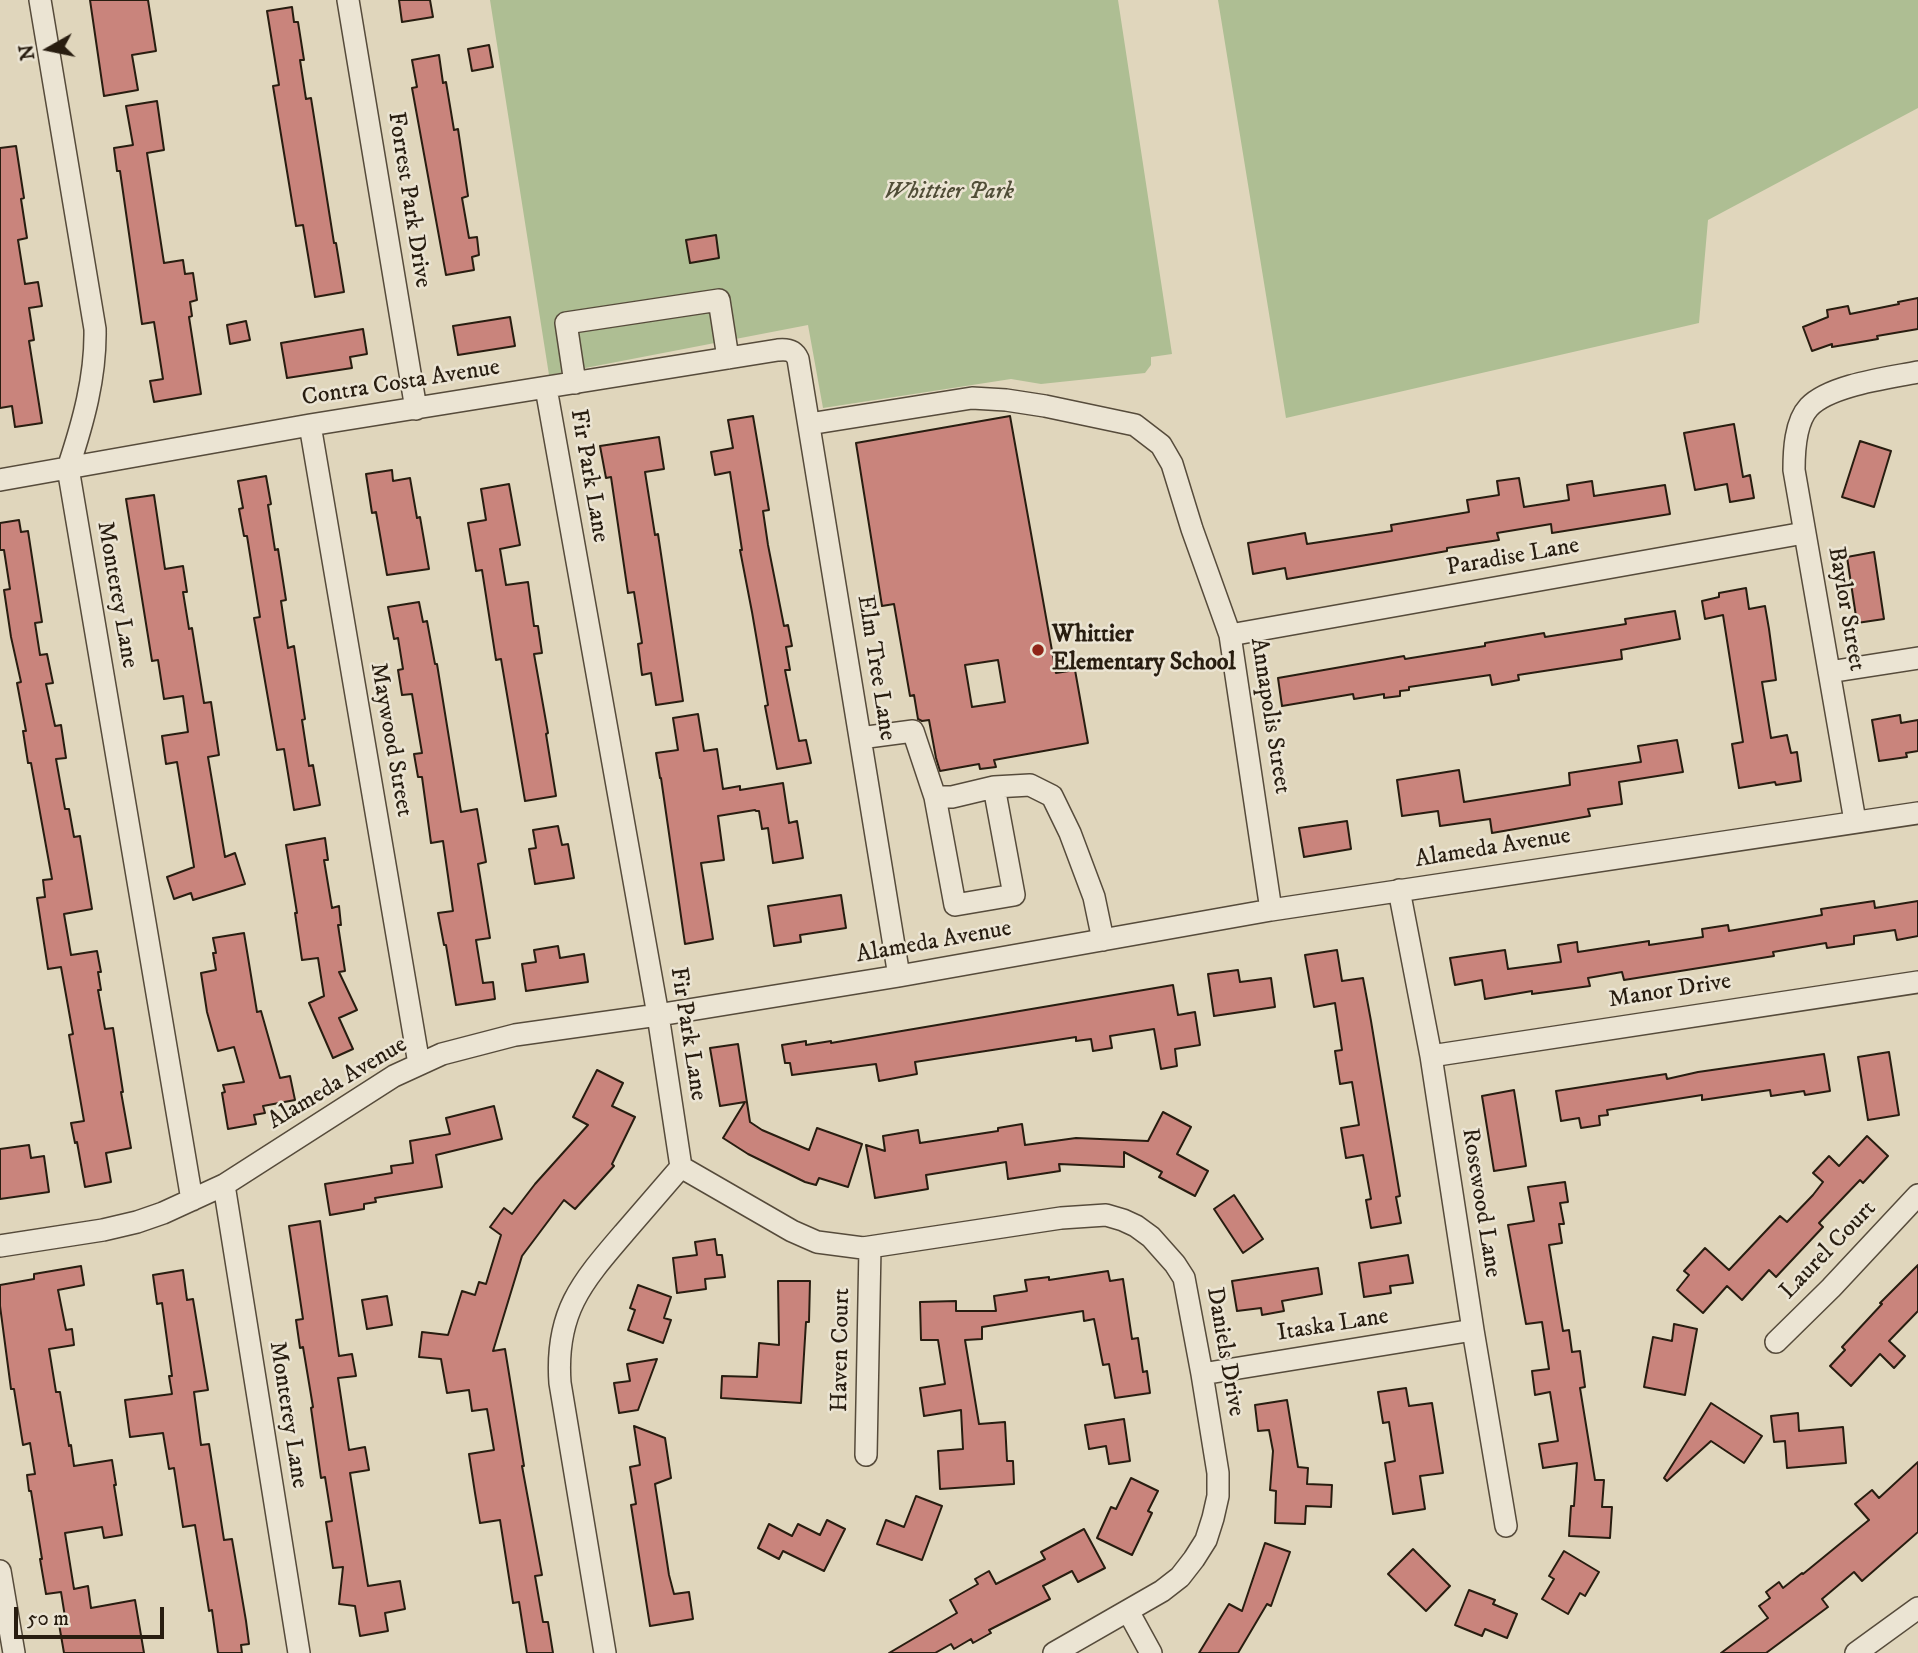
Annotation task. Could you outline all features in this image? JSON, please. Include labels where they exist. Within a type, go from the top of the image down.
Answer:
[{"type":"street","name":"Monterey Lane","points":[[40,0],[95,329],[92,379],[68,468],[192,1200]]},
{"type":"street","name":"Forrest Park Drive","points":[[348,0],[416,409]]},
{"type":"street","points":[[575,383],[566,323],[719,300],[728,358]]},
{"type":"street","name":"Contra Costa Avenue","points":[[0,480],[310,425],[728,358],[786,350],[796,354],[799,368]]},
{"type":"street","name":"Elm Tree Lane","points":[[799,368],[899,976]]},
{"type":"street","name":"Baylor Street","points":[[1856,821],[1804,533],[1794,455],[1800,422],[1808,408],[1822,398],[1847,387],[1918,372]]},
{"type":"street","name":"Fir Park Lane","points":[[546,388],[658,1015],[681,1167]]},
{"type":"street","name":"Annapolis Street","points":[[809,424],[972,398],[1006,400],[1135,425],[1161,445],[1172,464],[1230,635],[1271,910]]},
{"type":"street","name":"Maywood Street","points":[[310,425],[419,1064]]},
{"type":"street","name":"Paradise Lane","points":[[1230,635],[1804,533]]},
{"type":"street","points":[[1829,671],[1918,658]]},
{"type":"street","points":[[860,737],[913,731],[935,797],[955,905],[1014,895],[994,787]]},
{"type":"street","points":[[935,797],[952,797],[994,787],[1030,785],[1052,796],[1070,833],[1094,897],[1103,940]]},
{"type":"street","name":"Alameda Avenue","points":[[0,1246],[68,1236],[137,1222],[163,1213],[224,1185],[394,1076],[469,1046],[515,1035],[899,976],[1271,910],[1918,813]]},
{"type":"street","name":"Rosewood Lane","points":[[1399,890],[1430,1056],[1506,1526]]},
{"type":"street","name":"Manor Drive","points":[[1430,1056],[1918,982]]},
{"type":"street","points":[[605,1653],[560,1383],[560,1344],[576,1294],[590,1272],[681,1167]]},
{"type":"street","name":"Daniels Drive","points":[[681,1167],[792,1231],[817,1242],[863,1248],[1061,1218],[1106,1216],[1136,1226],[1170,1257],[1184,1278],[1202,1374],[1218,1473],[1218,1496],[1213,1518],[1200,1549],[1180,1577],[1162,1591],[1054,1653]]},
{"type":"street","name":"Monterey Lane","points":[[224,1185],[299,1653]]},
{"type":"street","name":"Laurel Court","points":[[1776,1342],[1918,1195]]},
{"type":"street","name":"Haven Court","points":[[866,1455],[870,1247]]},
{"type":"street","name":"Itaska Lane","points":[[1202,1374],[1473,1330]]},
{"type":"street","points":[[0,1571],[14,1653]]},
{"type":"street","points":[[1856,1653],[1918,1608]]},
{"type":"street","points":[[1128,1611],[1152,1653]]},
{"type":"green space","name":"Whittier Park","points":[[490,0],[1118,0],[1172,354],[1151,357],[1151,365],[1145,373],[1041,384],[1011,379],[823,408],[808,325],[549,375]]},
{"type":"green space","points":[[1218,0],[1918,0],[1918,108],[1708,220],[1699,323],[1286,418]]},
{"type":"building","points":[[90,0],[148,0],[156,51],[132,55],[138,90],[104,96]]},
{"type":"building","points":[[399,0],[430,0],[433,17],[402,22]]},
{"type":"building","points":[[292,7],[294,22],[298,22],[306,99],[311,98],[344,292],[315,297],[303,225],[296,226],[273,86],[279,85],[267,11]]},
{"type":"building","points":[[489,45],[493,67],[472,71],[468,49]]},
{"type":"building","points":[[439,55],[454,130],[458,129],[468,196],[462,198],[469,238],[477,237],[479,255],[472,257],[474,270],[446,275],[412,88],[417,87],[412,60]]},
{"type":"building","points":[[157,101],[164,150],[147,153],[164,263],[183,260],[185,274],[193,273],[197,300],[190,302],[192,316],[189,317],[201,394],[154,402],[150,381],[163,379],[154,322],[142,324],[120,171],[117,171],[114,148],[133,145],[126,106]]},
{"type":"building","points":[[16,146],[27,238],[18,240],[25,284],[38,282],[42,306],[29,308],[34,340],[29,341],[42,423],[15,427],[12,406],[0,408],[0,148]]},
{"type":"building","points":[[716,235],[719,258],[690,263],[686,240]]},
{"type":"building","points":[[1918,298],[1918,329],[1832,347],[1832,344],[1812,351],[1803,327],[1828,317],[1827,310],[1848,306],[1850,314]]},
{"type":"building","points":[[510,317],[515,346],[458,355],[453,326]]},
{"type":"building","points":[[246,321],[250,340],[230,344],[227,325]]},
{"type":"building","points":[[363,329],[367,354],[350,357],[352,368],[287,378],[281,343]]},
{"type":"building","points":[[753,416],[769,510],[763,511],[768,545],[784,626],[788,625],[792,646],[786,647],[790,670],[785,670],[799,741],[806,740],[811,763],[777,769],[740,550],[730,472],[715,475],[711,452],[733,448],[728,420]]},
{"type":"building","points":[[1010,416],[1056,673],[1075,670],[1088,743],[994,760],[996,767],[980,769],[979,764],[940,771],[929,720],[918,719],[914,695],[910,696],[894,604],[882,606],[856,443]],"holes":[[[998,660],[1005,702],[972,707],[965,665]]]},
{"type":"building","points":[[1734,424],[1743,477],[1750,475],[1754,498],[1730,502],[1727,484],[1695,490],[1684,433]]},
{"type":"building","points":[[659,437],[664,469],[645,472],[655,535],[658,534],[683,701],[656,705],[651,673],[642,675],[638,644],[642,643],[634,592],[628,593],[611,477],[606,478],[600,446]]},
{"type":"building","points":[[1860,441],[1891,451],[1874,507],[1842,497]]},
{"type":"building","points":[[392,470],[393,481],[410,478],[429,569],[387,575],[366,474]]},
{"type":"building","points":[[266,476],[275,550],[278,549],[286,600],[281,601],[288,648],[294,646],[309,766],[313,765],[320,805],[294,810],[284,749],[277,750],[254,618],[260,617],[247,536],[244,536],[239,509],[243,508],[238,481]]},
{"type":"building","points":[[1519,478],[1524,507],[1569,500],[1567,485],[1592,481],[1594,496],[1665,485],[1670,514],[1552,533],[1551,524],[1497,533],[1499,540],[1287,579],[1285,568],[1253,574],[1248,543],[1305,533],[1307,544],[1392,531],[1391,525],[1469,512],[1467,500],[1499,495],[1497,481]]},
{"type":"building","points":[[509,484],[520,545],[500,549],[506,585],[528,582],[534,626],[538,626],[542,653],[534,654],[556,796],[525,801],[501,659],[496,660],[482,570],[476,571],[468,523],[486,520],[481,489]]},
{"type":"building","points":[[154,495],[165,569],[183,566],[187,592],[183,592],[189,629],[192,628],[204,703],[211,702],[219,755],[208,757],[225,857],[235,853],[245,884],[193,900],[191,893],[174,899],[167,877],[194,867],[177,762],[166,764],[162,736],[188,732],[183,696],[164,699],[158,660],[152,661],[126,499]]},
{"type":"building","points":[[19,520],[21,532],[28,531],[42,622],[35,623],[40,655],[47,654],[53,683],[46,684],[55,726],[61,725],[66,758],[56,759],[65,809],[69,809],[74,837],[80,836],[92,909],[64,914],[71,955],[97,951],[101,972],[98,972],[101,990],[98,990],[105,1029],[113,1028],[131,1148],[106,1153],[111,1182],[85,1187],[71,1123],[84,1121],[69,1035],[73,1034],[61,967],[48,969],[37,898],[45,897],[43,880],[52,879],[31,763],[28,763],[23,731],[26,731],[17,683],[21,682],[4,590],[10,589],[4,550],[0,550],[0,523]]},
{"type":"building","points":[[1874,552],[1884,619],[1857,623],[1847,557]]},
{"type":"building","points":[[1746,588],[1749,609],[1765,606],[1769,629],[1776,680],[1762,682],[1771,738],[1787,735],[1791,753],[1797,752],[1801,781],[1739,788],[1732,744],[1743,742],[1723,615],[1705,619],[1702,601],[1719,597],[1719,593]]},
{"type":"building","points":[[419,602],[423,622],[427,621],[437,664],[461,812],[477,809],[486,862],[478,864],[490,938],[476,940],[483,983],[493,982],[495,999],[456,1005],[438,913],[453,911],[443,841],[431,843],[422,777],[418,777],[414,754],[422,753],[412,694],[402,695],[398,670],[403,669],[398,638],[394,639],[388,607]]},
{"type":"building","points":[[1675,611],[1680,639],[1621,650],[1622,659],[1518,675],[1519,680],[1492,685],[1490,675],[1409,687],[1409,690],[1400,691],[1400,696],[1384,698],[1384,694],[1354,699],[1353,694],[1282,706],[1278,678],[1404,656],[1405,659],[1485,646],[1485,643],[1544,633],[1545,637],[1626,624],[1625,619]]},
{"type":"building","points":[[698,714],[704,751],[717,749],[723,789],[740,786],[740,790],[783,783],[789,823],[797,821],[803,858],[773,863],[768,828],[762,829],[759,811],[718,816],[724,860],[701,863],[713,939],[685,944],[656,753],[678,750],[673,718]]},
{"type":"building","points":[[1900,715],[1901,723],[1918,720],[1918,751],[1906,753],[1907,757],[1879,761],[1872,720]]},
{"type":"building","points":[[1677,740],[1683,772],[1619,782],[1622,804],[1588,809],[1590,816],[1492,833],[1490,819],[1440,826],[1438,811],[1402,816],[1397,780],[1459,770],[1464,802],[1570,785],[1569,773],[1641,762],[1638,746]]},
{"type":"building","points":[[1347,821],[1351,849],[1304,857],[1299,828]]},
{"type":"building","points":[[558,826],[562,845],[568,844],[574,878],[535,884],[529,849],[536,848],[533,830]]},
{"type":"building","points":[[325,838],[328,860],[324,860],[332,908],[339,906],[341,925],[338,925],[345,971],[339,972],[357,1010],[339,1018],[353,1049],[333,1058],[309,1003],[324,996],[318,958],[302,960],[286,845]]},
{"type":"building","points":[[841,895],[846,928],[800,935],[801,942],[774,946],[768,906]]},
{"type":"building","points":[[1874,901],[1875,908],[1918,901],[1918,936],[1897,940],[1895,930],[1854,936],[1854,944],[1827,948],[1826,943],[1773,952],[1774,956],[1624,980],[1622,972],[1588,978],[1590,986],[1532,994],[1532,991],[1485,999],[1482,980],[1455,985],[1450,958],[1505,950],[1508,969],[1561,962],[1558,945],[1577,942],[1578,952],[1649,941],[1649,945],[1703,937],[1702,929],[1728,925],[1729,931],[1822,915],[1821,909]]},
{"type":"building","points":[[244,933],[257,1012],[261,1011],[280,1078],[290,1076],[295,1100],[263,1106],[265,1113],[254,1115],[256,1124],[228,1129],[223,1085],[244,1082],[234,1047],[218,1051],[207,1012],[201,973],[216,970],[213,938]]},
{"type":"building","points":[[558,946],[560,958],[584,954],[588,982],[526,991],[522,964],[536,962],[534,950]]},
{"type":"building","points":[[1337,950],[1342,981],[1363,978],[1400,1196],[1396,1197],[1401,1223],[1371,1228],[1366,1200],[1371,1199],[1363,1155],[1346,1158],[1341,1128],[1359,1125],[1352,1082],[1340,1084],[1335,1051],[1342,1050],[1335,1003],[1314,1007],[1305,955]]},
{"type":"building","points":[[1238,970],[1240,982],[1271,978],[1275,1007],[1214,1016],[1208,974]]},
{"type":"building","points":[[1173,985],[1178,1015],[1195,1012],[1200,1045],[1175,1049],[1177,1066],[1161,1069],[1154,1029],[1110,1036],[1112,1048],[1093,1051],[1091,1039],[1076,1041],[1076,1037],[915,1062],[917,1074],[879,1081],[876,1064],[792,1075],[790,1063],[785,1063],[782,1045],[806,1041],[806,1045],[831,1043]]},
{"type":"building","points":[[738,1044],[750,1122],[809,1150],[817,1128],[862,1144],[848,1187],[819,1178],[816,1185],[805,1182],[748,1154],[723,1138],[745,1102],[720,1106],[710,1048]]},
{"type":"building","points":[[1889,1052],[1899,1115],[1868,1120],[1858,1057]]},
{"type":"building","points":[[1824,1054],[1830,1091],[1805,1095],[1804,1091],[1771,1096],[1770,1090],[1702,1100],[1702,1095],[1607,1110],[1608,1115],[1599,1116],[1600,1125],[1581,1128],[1579,1118],[1561,1121],[1556,1091],[1666,1074],[1667,1079]]},
{"type":"building","points":[[597,1070],[623,1083],[612,1106],[635,1117],[612,1164],[614,1166],[575,1209],[564,1200],[522,1256],[493,1351],[505,1349],[522,1466],[542,1575],[535,1576],[543,1622],[548,1622],[553,1653],[527,1653],[519,1602],[513,1603],[500,1520],[480,1523],[475,1493],[469,1454],[494,1450],[487,1409],[472,1411],[469,1390],[447,1393],[441,1359],[419,1357],[422,1332],[448,1335],[462,1291],[475,1295],[479,1282],[486,1284],[501,1235],[490,1227],[504,1208],[512,1214],[588,1125],[573,1117]]},
{"type":"building","points":[[1514,1090],[1526,1166],[1494,1171],[1482,1096]]},
{"type":"building","points":[[494,1106],[502,1139],[436,1155],[442,1187],[375,1198],[376,1202],[364,1204],[364,1209],[330,1215],[325,1184],[392,1173],[391,1166],[413,1163],[410,1141],[450,1134],[446,1118]]},
{"type":"building","points":[[1163,1112],[1191,1127],[1177,1154],[1208,1171],[1195,1196],[1159,1177],[1162,1172],[1124,1152],[1124,1167],[1059,1164],[1060,1171],[1008,1179],[1006,1162],[926,1175],[928,1189],[875,1198],[866,1145],[885,1151],[883,1136],[918,1130],[920,1143],[998,1131],[998,1128],[1022,1124],[1025,1145],[1076,1138],[1148,1141]]},
{"type":"building","points":[[1867,1136],[1888,1156],[1863,1183],[1860,1180],[1819,1223],[1823,1227],[1776,1277],[1769,1270],[1742,1300],[1727,1286],[1703,1313],[1677,1290],[1689,1275],[1684,1271],[1705,1248],[1729,1270],[1780,1216],[1787,1222],[1813,1195],[1823,1182],[1813,1173],[1829,1156],[1839,1166]]},
{"type":"building","points":[[29,1145],[31,1158],[44,1156],[49,1192],[0,1199],[0,1149]]},
{"type":"building","points":[[1565,1182],[1568,1202],[1560,1203],[1564,1224],[1559,1224],[1562,1243],[1549,1245],[1563,1331],[1569,1330],[1572,1352],[1580,1351],[1585,1387],[1580,1388],[1595,1480],[1604,1480],[1602,1507],[1612,1507],[1610,1538],[1569,1536],[1577,1463],[1543,1468],[1539,1444],[1558,1441],[1550,1392],[1535,1395],[1532,1371],[1549,1369],[1542,1322],[1526,1324],[1508,1225],[1534,1221],[1528,1187]]},
{"type":"building","points":[[1234,1195],[1263,1239],[1243,1253],[1214,1209]]},
{"type":"building","points":[[320,1221],[339,1356],[352,1354],[356,1376],[338,1378],[349,1450],[365,1447],[369,1470],[350,1473],[368,1586],[400,1581],[405,1609],[385,1613],[388,1631],[360,1636],[355,1606],[339,1604],[343,1567],[333,1568],[326,1522],[332,1521],[325,1477],[321,1478],[313,1407],[296,1320],[303,1319],[289,1226]]},
{"type":"building","points":[[715,1239],[717,1255],[722,1255],[725,1277],[705,1279],[706,1289],[677,1293],[673,1258],[697,1255],[695,1242]]},
{"type":"building","points":[[1408,1255],[1413,1283],[1390,1286],[1391,1293],[1364,1297],[1359,1263]]},
{"type":"building","points":[[1918,1265],[1918,1311],[1889,1341],[1905,1356],[1894,1368],[1880,1354],[1851,1386],[1830,1366],[1845,1350],[1842,1347],[1882,1304],[1880,1303]]},
{"type":"building","points":[[81,1266],[84,1285],[58,1290],[66,1330],[72,1329],[74,1345],[49,1349],[56,1392],[60,1392],[74,1466],[112,1460],[122,1535],[104,1538],[102,1527],[65,1533],[74,1589],[88,1586],[91,1608],[135,1600],[144,1653],[64,1653],[59,1624],[66,1623],[61,1592],[46,1594],[27,1475],[35,1474],[30,1443],[23,1445],[14,1389],[11,1389],[0,1306],[0,1285],[34,1279],[34,1274]]},
{"type":"building","points":[[1318,1268],[1322,1294],[1282,1301],[1284,1311],[1262,1315],[1261,1308],[1237,1311],[1232,1281]]},
{"type":"building","points":[[183,1270],[187,1300],[193,1299],[208,1390],[194,1392],[201,1445],[209,1444],[224,1540],[232,1539],[249,1644],[241,1645],[242,1653],[218,1653],[195,1525],[183,1527],[174,1468],[169,1469],[163,1433],[130,1437],[125,1400],[172,1394],[162,1303],[157,1304],[153,1275]]},
{"type":"building","points":[[1108,1271],[1110,1281],[1123,1279],[1132,1339],[1138,1338],[1143,1372],[1147,1371],[1150,1393],[1115,1398],[1109,1364],[1103,1365],[1094,1319],[1084,1321],[1083,1311],[982,1327],[982,1339],[965,1340],[979,1424],[1005,1422],[1007,1461],[1013,1461],[1014,1484],[940,1489],[938,1451],[963,1449],[961,1410],[924,1416],[920,1388],[945,1384],[938,1340],[921,1340],[920,1302],[956,1301],[956,1311],[996,1311],[994,1296],[1027,1291],[1025,1280],[1049,1277],[1049,1280]]},
{"type":"building","points":[[778,1281],[810,1281],[801,1403],[721,1398],[722,1376],[757,1377],[759,1343],[779,1345]]},
{"type":"building","points":[[638,1285],[671,1297],[664,1318],[671,1320],[663,1343],[628,1330],[635,1310],[630,1308]]},
{"type":"building","points":[[387,1296],[392,1325],[367,1329],[362,1300]]},
{"type":"building","points":[[1674,1324],[1697,1329],[1685,1395],[1644,1387],[1653,1337],[1672,1341]]},
{"type":"building","points":[[657,1359],[638,1410],[619,1413],[614,1383],[630,1381],[627,1364]]},
{"type":"building","points":[[1406,1388],[1409,1406],[1432,1403],[1443,1473],[1420,1476],[1425,1509],[1393,1514],[1385,1463],[1395,1461],[1389,1422],[1383,1423],[1378,1392]]},
{"type":"building","points":[[1287,1400],[1298,1467],[1308,1468],[1307,1484],[1332,1485],[1331,1507],[1306,1506],[1305,1524],[1275,1523],[1276,1491],[1270,1490],[1273,1451],[1269,1430],[1258,1431],[1255,1405]]},
{"type":"building","points":[[1711,1403],[1762,1436],[1744,1463],[1711,1441],[1667,1481],[1664,1478]]},
{"type":"building","points":[[1798,1413],[1799,1431],[1843,1427],[1846,1463],[1787,1468],[1785,1441],[1774,1442],[1771,1416]]},
{"type":"building","points":[[1124,1419],[1130,1461],[1109,1464],[1106,1446],[1089,1449],[1085,1425]]},
{"type":"building","points":[[634,1426],[665,1438],[671,1478],[655,1484],[669,1575],[674,1594],[689,1592],[693,1619],[650,1626],[631,1505],[636,1504],[630,1467],[640,1465]]},
{"type":"building","points":[[1918,1462],[1918,1532],[1862,1581],[1854,1572],[1822,1599],[1828,1607],[1766,1653],[1721,1653],[1768,1618],[1759,1606],[1770,1598],[1766,1592],[1779,1582],[1783,1588],[1869,1520],[1855,1504],[1872,1490],[1879,1498]]},
{"type":"building","points":[[1131,1478],[1158,1491],[1148,1511],[1152,1513],[1132,1555],[1097,1538],[1111,1507],[1116,1509]]},
{"type":"building","points":[[916,1496],[942,1506],[922,1560],[877,1544],[886,1520],[904,1527]]},
{"type":"building","points":[[827,1520],[845,1529],[824,1571],[783,1551],[779,1559],[758,1548],[769,1524],[792,1536],[798,1524],[820,1535]]},
{"type":"building","points":[[1084,1529],[1105,1568],[1078,1582],[1072,1571],[1043,1586],[1050,1599],[989,1630],[991,1633],[973,1643],[971,1639],[954,1649],[951,1644],[935,1653],[889,1653],[957,1613],[950,1600],[978,1584],[975,1579],[989,1571],[996,1584],[1045,1559],[1041,1552]]},
{"type":"building","points":[[1265,1543],[1290,1552],[1271,1606],[1267,1604],[1238,1653],[1199,1653],[1229,1604],[1242,1611]]},
{"type":"building","points":[[1413,1549],[1450,1586],[1426,1611],[1388,1574]]},
{"type":"building","points":[[1564,1551],[1599,1572],[1585,1596],[1580,1593],[1568,1614],[1542,1599],[1554,1579],[1549,1576]]},
{"type":"building","points":[[1469,1590],[1495,1600],[1493,1604],[1517,1614],[1507,1638],[1485,1629],[1482,1636],[1455,1625]]},
{"type":"place","name":"Whittier Elementary School","points":[[1038,650]]}]
